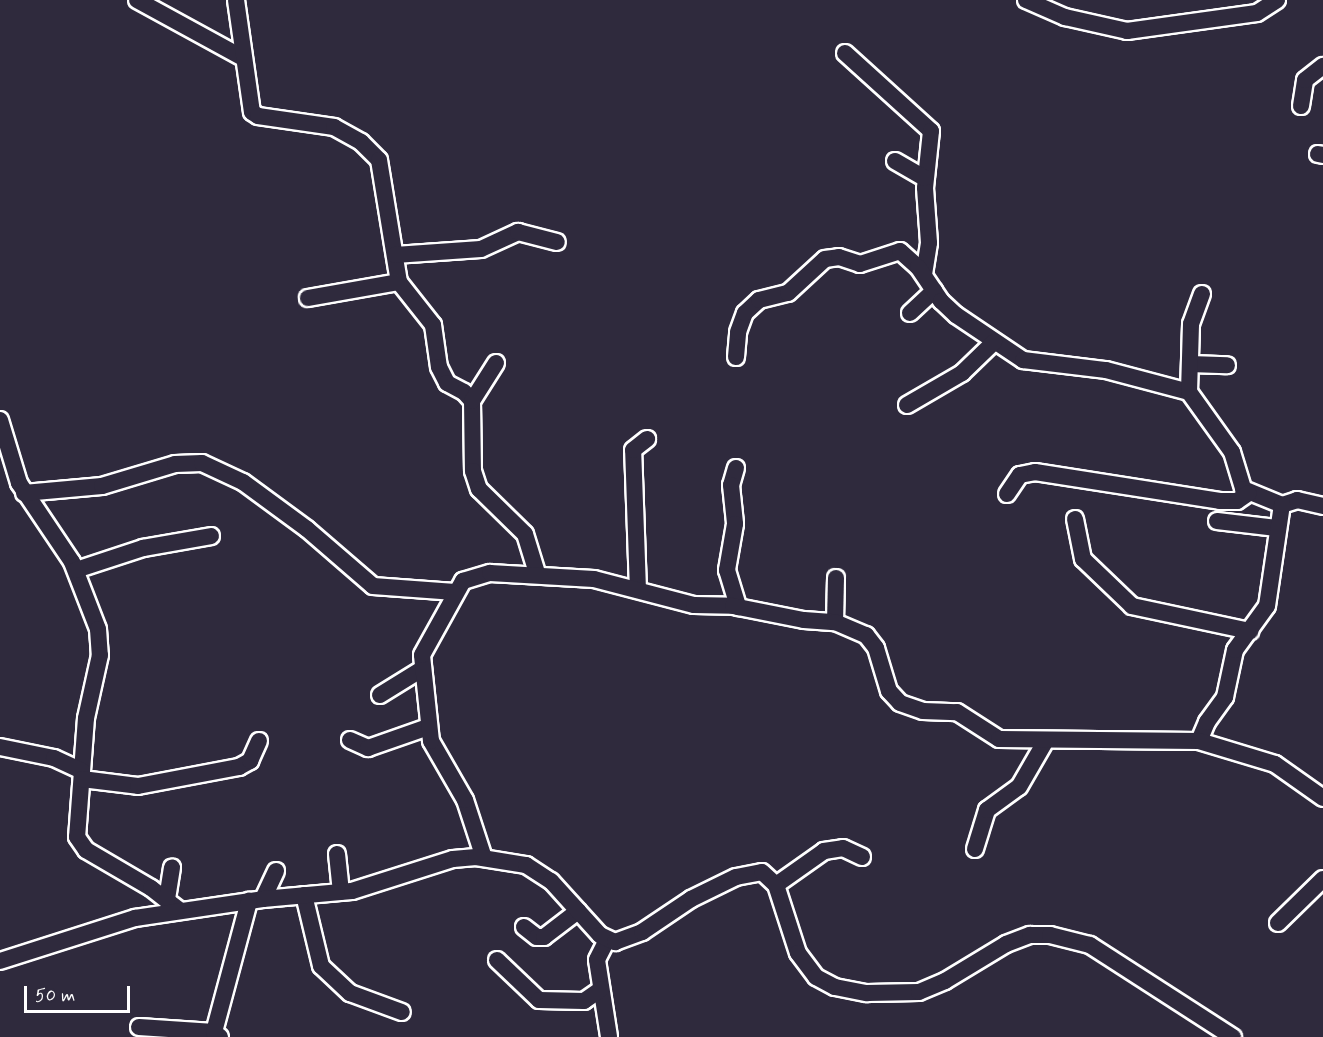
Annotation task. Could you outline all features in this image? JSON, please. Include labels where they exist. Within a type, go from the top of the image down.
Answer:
[{"type":"street","points":[[137,0],[243,58]]},
{"type":"street","points":[[236,0],[252,112],[258,116],[334,127],[361,142],[379,160],[399,282],[433,325],[439,367],[447,383],[464,392],[472,401]]},
{"type":"street","points":[[1026,0],[1065,17],[1127,31],[1257,13],[1277,0]]},
{"type":"street","points":[[845,53],[929,127],[932,136],[925,178],[929,243],[924,275]]},
{"type":"street","points":[[1301,106],[1305,80],[1323,66]]},
{"type":"street","points":[[896,161],[925,178]]},
{"type":"street","points":[[395,255],[481,249],[518,232],[557,242]]},
{"type":"street","points":[[736,357],[738,332],[749,307],[788,293],[825,259],[839,257],[860,264],[900,251],[924,275],[934,291],[956,315],[994,342],[1029,362],[1106,370],[1189,392]]},
{"type":"street","points":[[308,298],[399,282]]},
{"type":"street","points":[[910,313],[934,291]]},
{"type":"street","points":[[1202,294],[1192,315],[1189,392],[1232,452],[1240,482],[1249,493],[1282,505],[1297,500],[1323,506]]},
{"type":"street","points":[[907,405],[962,373],[994,342]]},
{"type":"street","points":[[496,363],[472,401],[475,479],[484,495],[525,534],[537,573]]},
{"type":"street","points":[[1190,364],[1227,365]]},
{"type":"street","points":[[0,420],[24,493],[76,570],[92,606],[100,655],[86,718],[77,830],[80,844],[173,905]]},
{"type":"street","points":[[638,590],[633,450],[647,439]]},
{"type":"street","points":[[24,493],[102,486],[186,462],[208,465],[243,482],[307,529],[374,586],[455,592]]},
{"type":"street","points":[[736,468],[731,485],[735,524],[727,570],[738,607]]},
{"type":"street","points":[[1007,494],[1020,475],[1035,472],[1220,501],[1237,501],[1249,493]]},
{"type":"street","points":[[1199,741],[1207,722],[1221,707],[1235,650],[1263,614],[1271,592],[1277,528],[1282,505]]},
{"type":"street","points":[[1075,519],[1083,559],[1132,606],[1250,631]]},
{"type":"street","points":[[1217,521],[1277,528]]},
{"type":"street","points":[[76,570],[149,546],[211,536]]},
{"type":"street","points":[[484,858],[465,800],[438,756],[429,727],[422,669],[424,648],[455,592],[471,577],[537,573],[594,579],[694,605],[738,607],[804,620],[835,621],[866,635],[876,648],[889,691],[900,703],[922,711],[957,712],[1006,742],[1199,741],[1275,764],[1323,798]]},
{"type":"street","points":[[835,621],[836,578]]},
{"type":"street","points":[[380,694],[422,669]]},
{"type":"street","points":[[350,740],[368,748],[429,727]]},
{"type":"street","points":[[0,747],[54,758],[82,775],[138,786],[239,767],[249,761],[259,741]]},
{"type":"street","points":[[975,849],[989,806],[1019,787],[1045,742]]},
{"type":"street","points":[[776,885],[824,851],[843,848],[862,857]]},
{"type":"street","points":[[337,854],[341,892]]},
{"type":"street","points":[[0,961],[173,905],[341,892],[453,859],[484,858],[526,865],[551,881],[607,940],[615,942],[634,936],[691,899],[736,877],[762,872],[776,885],[798,953],[816,977],[835,987],[867,993],[919,992],[939,984],[1006,944],[1030,935],[1050,934],[1090,945],[1233,1037]]},
{"type":"street","points":[[172,867],[173,905]]},
{"type":"street","points":[[140,1028],[217,1035],[256,900],[276,871]]},
{"type":"street","points":[[1278,923],[1323,879]]},
{"type":"street","points":[[304,895],[321,966],[350,993],[402,1012]]},
{"type":"street","points":[[524,927],[537,937],[544,937],[578,911]]},
{"type":"street","points":[[607,940],[597,960],[609,1037]]},
{"type":"street","points":[[497,960],[539,1000],[584,1002],[601,989]]}]
